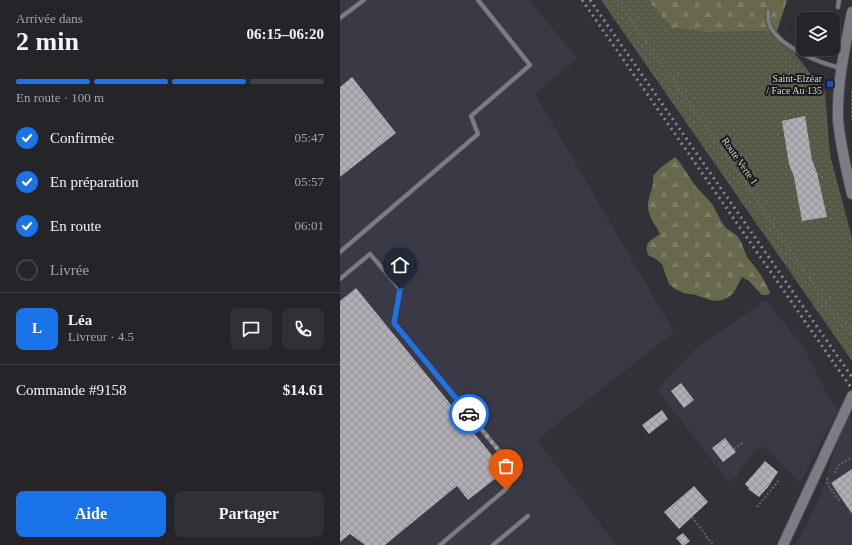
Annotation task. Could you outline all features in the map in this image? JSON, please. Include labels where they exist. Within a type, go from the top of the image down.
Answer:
[{"type":"street","points":[[852,12],[841,68],[838,100],[842,151],[852,194]]},
{"type":"street","points":[[783,545],[852,396]]},
{"type":"lane","points":[[340,18],[364,0]]},
{"type":"lane","points":[[340,252],[478,134],[470,116],[530,65],[478,0]]},
{"type":"lane","points":[[838,7],[839,0]]},
{"type":"lane","points":[[768,11],[768,19],[777,36],[786,43],[826,64],[841,68]]},
{"type":"lane","points":[[340,279],[370,254],[400,289],[394,323],[505,458],[510,467],[512,477],[506,490],[440,545]]},
{"type":"lane","points":[[493,545],[528,516]]},
{"type":"path","name":"Route Verte 1","points":[[617,0],[762,207],[832,312],[852,329]]},
{"type":"path","points":[[852,91],[852,120]]},
{"type":"path","points":[[734,449],[742,443]]},
{"type":"path","points":[[835,473],[839,465],[852,457]]},
{"type":"path","points":[[827,478],[828,485],[838,500],[841,499]]},
{"type":"path","points":[[757,507],[780,479]]},
{"type":"path","points":[[692,517],[713,545]]},
{"type":"shaded area","points":[[340,0],[529,0],[577,58],[535,94],[674,332],[537,440],[616,545],[340,545]]},
{"type":"shaded area","points":[[766,300],[803,347],[829,399],[839,408],[800,483],[770,451],[760,446],[741,468],[737,476],[729,482],[657,390],[695,349]]},
{"type":"shaded area","points":[[851,397],[852,545],[796,545],[820,497]]},
{"type":"green space","points":[[601,0],[648,0],[672,28],[706,32],[777,31],[825,92],[830,155],[852,238],[852,361]]},
{"type":"green space","points":[[648,0],[787,0],[777,31],[706,32],[672,28]]},
{"type":"green space","points":[[675,157],[696,187],[712,204],[726,228],[739,238],[747,257],[766,283],[770,293],[768,295],[762,295],[749,281],[742,277],[733,294],[718,301],[684,293],[675,289],[669,284],[662,264],[648,255],[647,244],[660,234],[651,218],[648,208],[653,184],[653,176],[659,169]]},
{"type":"building","points":[[352,77],[396,133],[340,177],[340,87]]},
{"type":"building","points":[[805,116],[812,160],[817,173],[827,217],[802,221],[794,177],[789,164],[782,121]]},
{"type":"building","points":[[356,288],[505,471],[468,500],[457,486],[385,545],[365,545],[350,534],[340,542],[340,301]]},
{"type":"building","points":[[681,383],[694,400],[684,408],[671,391]]},
{"type":"building","points":[[662,410],[668,419],[649,434],[642,425]]},
{"type":"building","points":[[725,438],[736,452],[723,462],[712,448]]},
{"type":"building","points":[[765,461],[778,472],[759,497],[748,489],[749,488],[745,484]]},
{"type":"building","points":[[852,469],[852,514],[831,483]]},
{"type":"building","points":[[694,486],[708,502],[679,529],[664,512]]},
{"type":"building","points":[[683,533],[690,541],[685,545],[682,545],[676,538]]},
{"type":"railway","points":[[582,0],[852,389]]},
{"type":"railway","points":[[590,0],[852,377]]},
{"type":"way so far","points":[[469,414],[509,463],[512,477],[506,490]]},
{"type":"place","name":"Saint-Elzéar / Face Au 135","points":[[830,84]]},
{"type":"route","points":[[400,289],[394,323],[469,414]]}]
